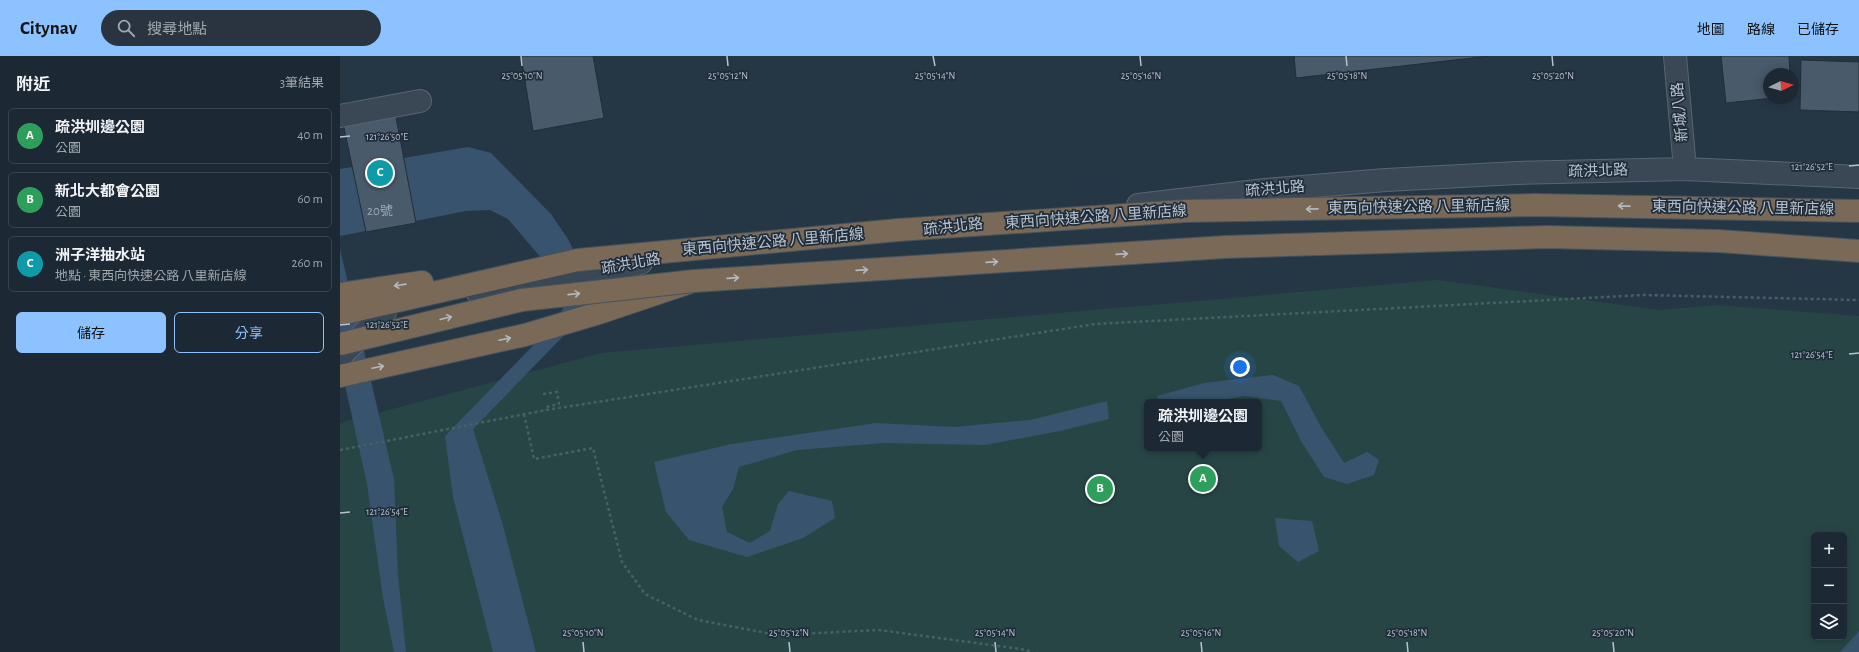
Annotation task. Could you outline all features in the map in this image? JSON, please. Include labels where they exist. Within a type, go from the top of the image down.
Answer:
[{"type":"highway","name":"東西向快速公路 八里新店線","points":[[340,314],[578,260],[898,230],[1185,211],[1535,205],[1859,211]]},
{"type":"highway","points":[[340,344],[522,300],[694,281],[1225,247],[1546,237],[1718,241],[1859,251]]},
{"type":"highway","points":[[340,294],[578,260]]},
{"type":"highway","points":[[340,376],[525,335],[599,314],[694,281]]},
{"type":"street","name":"新城八路","points":[[1675,56],[1685,169]]},
{"type":"street","points":[[340,116],[420,101]]},
{"type":"street","name":"疏洪北路","points":[[340,322],[385,312],[669,258],[831,242],[1265,190],[1386,180],[1501,174],[1685,169],[1859,177]]},
{"type":"street","points":[[340,357],[385,312]]},
{"type":"path","points":[[546,408],[1095,324],[1643,295],[1859,300]]},
{"type":"path","points":[[340,450],[524,414],[559,404],[557,392],[543,394]]},
{"type":"path","points":[[524,414],[534,459],[593,448],[622,562],[645,594],[698,620],[777,635],[879,630],[1021,649],[1033,652]]},
{"type":"green space","points":[[1437,280],[1659,310],[1716,305],[1859,316],[1859,652],[340,652],[340,423],[601,353]]},
{"type":"water","points":[[468,147],[491,153],[551,214],[568,239],[576,255],[587,301],[583,313],[576,323],[473,429],[502,522],[536,652],[493,652],[453,497],[445,436],[557,321],[566,302],[553,272],[508,219],[490,210],[466,211],[340,236],[340,169]]},
{"type":"water","points":[[340,249],[394,479],[398,575],[406,652],[394,652],[383,598],[367,484],[340,363]]},
{"type":"water","points":[[1273,375],[1299,386],[1321,427],[1344,463],[1367,452],[1379,460],[1374,475],[1347,484],[1324,477],[1301,441],[1281,401],[1244,396],[1228,399],[1158,399],[1157,396],[1204,383]]},
{"type":"water","points":[[1107,401],[1109,419],[1060,431],[985,445],[884,443],[797,450],[739,467],[733,489],[722,507],[727,532],[750,543],[770,531],[778,504],[789,491],[832,501],[835,518],[803,538],[747,557],[689,540],[666,512],[654,462],[732,444],[876,423],[954,427],[1030,420]]},
{"type":"water","points":[[1275,518],[1312,521],[1319,551],[1298,562],[1279,546]]},
{"type":"water","points":[[1859,631],[1859,652],[1840,652]]},
{"type":"building","points":[[521,56],[593,56],[604,118],[533,131]]},
{"type":"building","points":[[1294,56],[1490,56],[1296,78]]},
{"type":"building","points":[[1721,56],[1789,56],[1790,68],[1763,68],[1763,99],[1726,103]]},
{"type":"building","points":[[1801,60],[1859,62],[1859,112],[1800,110]]},
{"type":"building","points":[[395,112],[416,223],[366,232],[343,123]]},
{"type":"place","name":"洲子洋抽水站","points":[[380,173]]},
{"type":"place","name":"疏洪圳邊公園","points":[[1203,479]]},
{"type":"place","name":"新北大都會公園","points":[[1100,489]]}]
